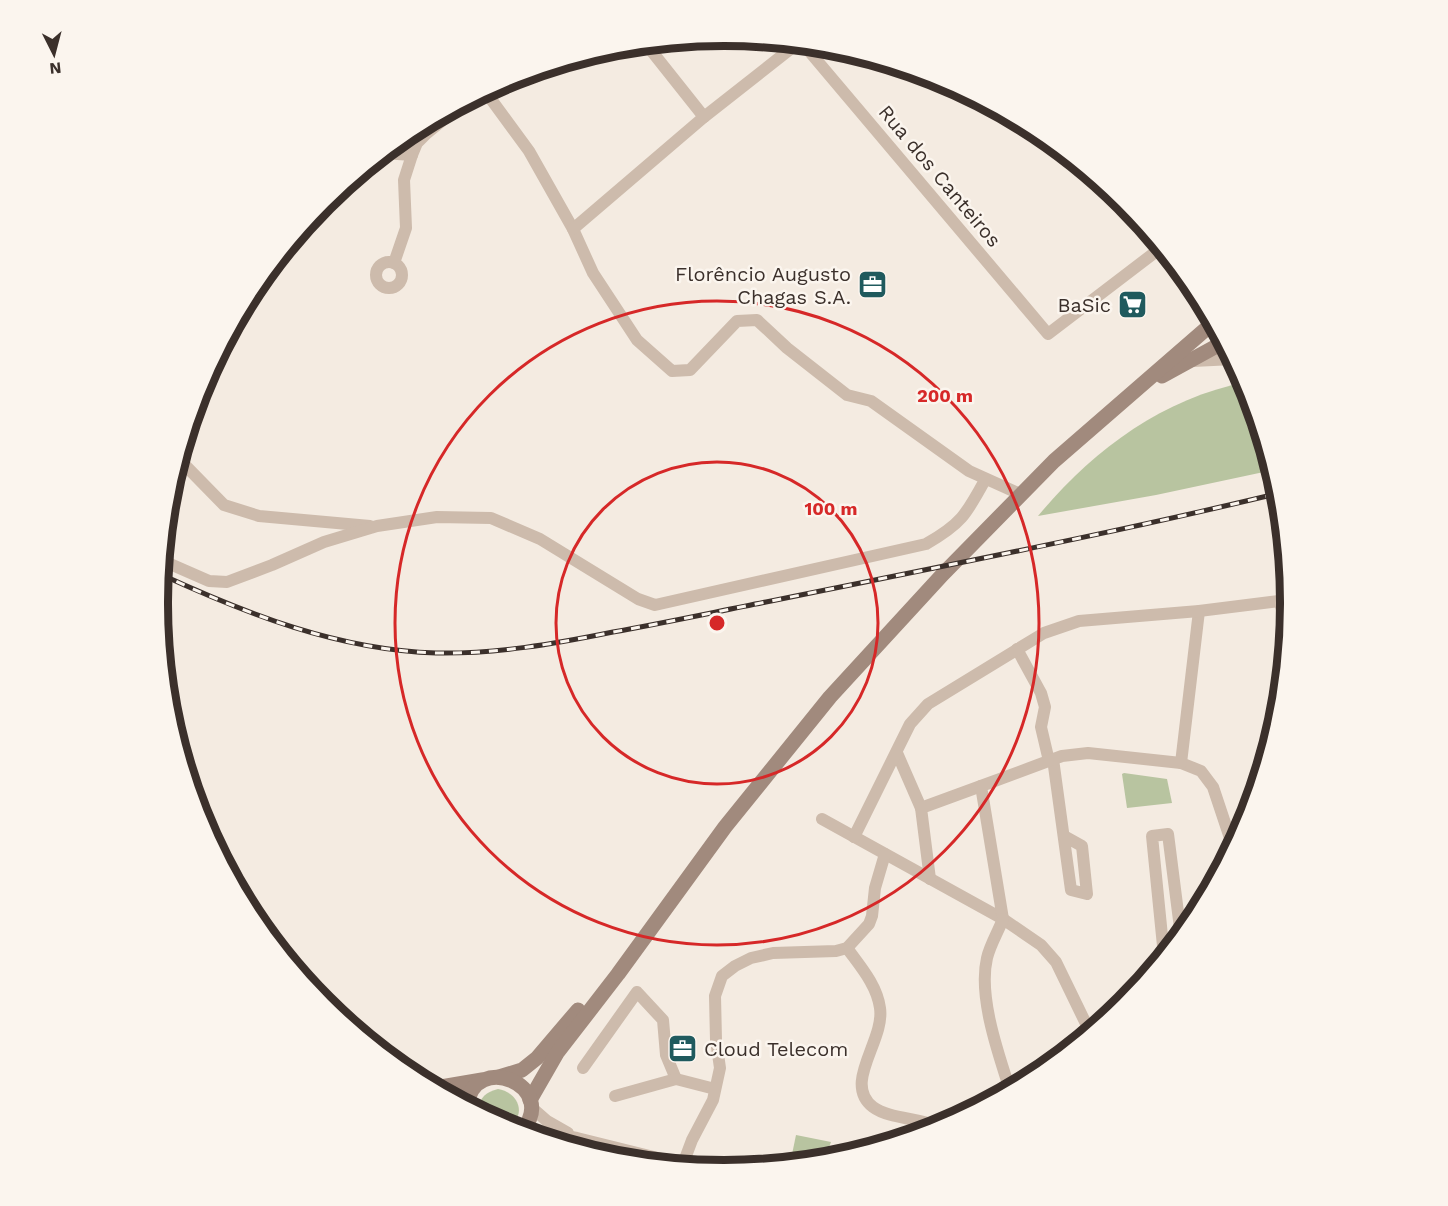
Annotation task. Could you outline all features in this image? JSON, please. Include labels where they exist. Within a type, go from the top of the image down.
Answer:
[{"type":"main road","points":[[527,1123],[531,1104],[556,1053],[618,974],[725,827],[830,697],[1020,494],[1128,395],[1207,328]]},
{"type":"main road","points":[[1128,395],[1217,346]]},
{"type":"main road","points":[[452,1088],[522,1070],[537,1058],[650,928]]},
{"type":"main road","points":[[469,1097],[471,1092],[492,1078],[509,1078],[526,1091],[531,1104]]},
{"type":"street","points":[[573,229],[704,117],[789,50]]},
{"type":"street","points":[[652,51],[704,117]]},
{"type":"street","name":"Rua dos Canteiros","points":[[811,53],[1048,334],[1145,260]]},
{"type":"street","points":[[490,98],[529,151],[573,229],[593,273],[637,340],[672,371],[690,370],[737,321],[757,320],[787,348],[847,396],[871,401],[969,471],[1020,494]]},
{"type":"street","points":[[394,262],[406,228],[404,180],[417,143],[429,132]]},
{"type":"street","points":[[395,154],[412,155]]},
{"type":"street","points":[[1145,260],[1156,252]]},
{"type":"street","points":[[1145,260],[1159,256]]},
{"type":"street","points":[[1128,395],[1194,360],[1224,359]]},
{"type":"street","points":[[185,465],[224,505],[259,516],[377,526]]},
{"type":"street","points":[[169,564],[209,581],[227,582],[324,542],[377,526],[437,517],[491,518],[540,539],[638,599],[655,605],[926,544],[958,523],[968,512],[985,480]]},
{"type":"street","points":[[854,837],[910,724],[928,704],[1044,633],[1079,621],[1199,611],[1280,600]]},
{"type":"street","points":[[1180,763],[1199,611]]},
{"type":"street","points":[[1017,650],[1041,693],[1045,707],[1041,727],[1051,760],[1064,836]]},
{"type":"street","points":[[897,753],[921,808],[930,879]]},
{"type":"street","points":[[921,808],[1051,760],[1088,753],[1180,763],[1201,771],[1213,787],[1229,835]]},
{"type":"street","points":[[981,786],[1003,919],[987,957],[984,987],[998,1053],[1007,1082]]},
{"type":"street","points":[[822,819],[1003,919],[1041,945],[1056,962],[1087,1025]]},
{"type":"street","points":[[1163,946],[1152,836],[1168,834],[1179,923]]},
{"type":"street","points":[[689,1158],[692,1140],[713,1100],[720,1068],[716,1040],[715,996],[722,976],[751,958],[773,952],[828,952],[847,948],[869,924],[875,888],[885,854]]},
{"type":"street","points":[[847,948],[871,982],[881,1009],[876,1041],[861,1078],[864,1097],[879,1111],[921,1123]]},
{"type":"street","points":[[583,1068],[637,992],[663,1020],[666,1055],[676,1079]]},
{"type":"street","points":[[615,1096],[676,1079],[716,1089]]},
{"type":"street","points":[[531,1104],[547,1121],[577,1138]]},
{"type":"street","points":[[568,1137],[638,1153]]},
{"type":"green space","points":[[1236,385],[1251,424],[1265,472],[1156,495],[1038,516],[1081,470],[1130,431],[1185,401]]},
{"type":"green space","points":[[1122,774],[1167,779],[1172,803],[1127,808]]},
{"type":"green space","points":[[498,1089],[505,1091],[515,1099],[519,1110],[516,1119],[480,1103],[490,1092]]},
{"type":"green space","points":[[796,1135],[831,1142],[828,1150],[792,1155]]},
{"type":"railway","points":[[169,578],[260,616],[329,637],[400,650],[436,653],[481,652],[547,644],[670,621],[1088,536],[1270,495]]},
{"type":"place","name":"Florêncio Augusto Chagas S.A.","points":[[872,285]]},
{"type":"place","name":"BaSic","points":[[1132,305]]},
{"type":"place","name":"Cloud Telecom","points":[[683,1049]]}]
